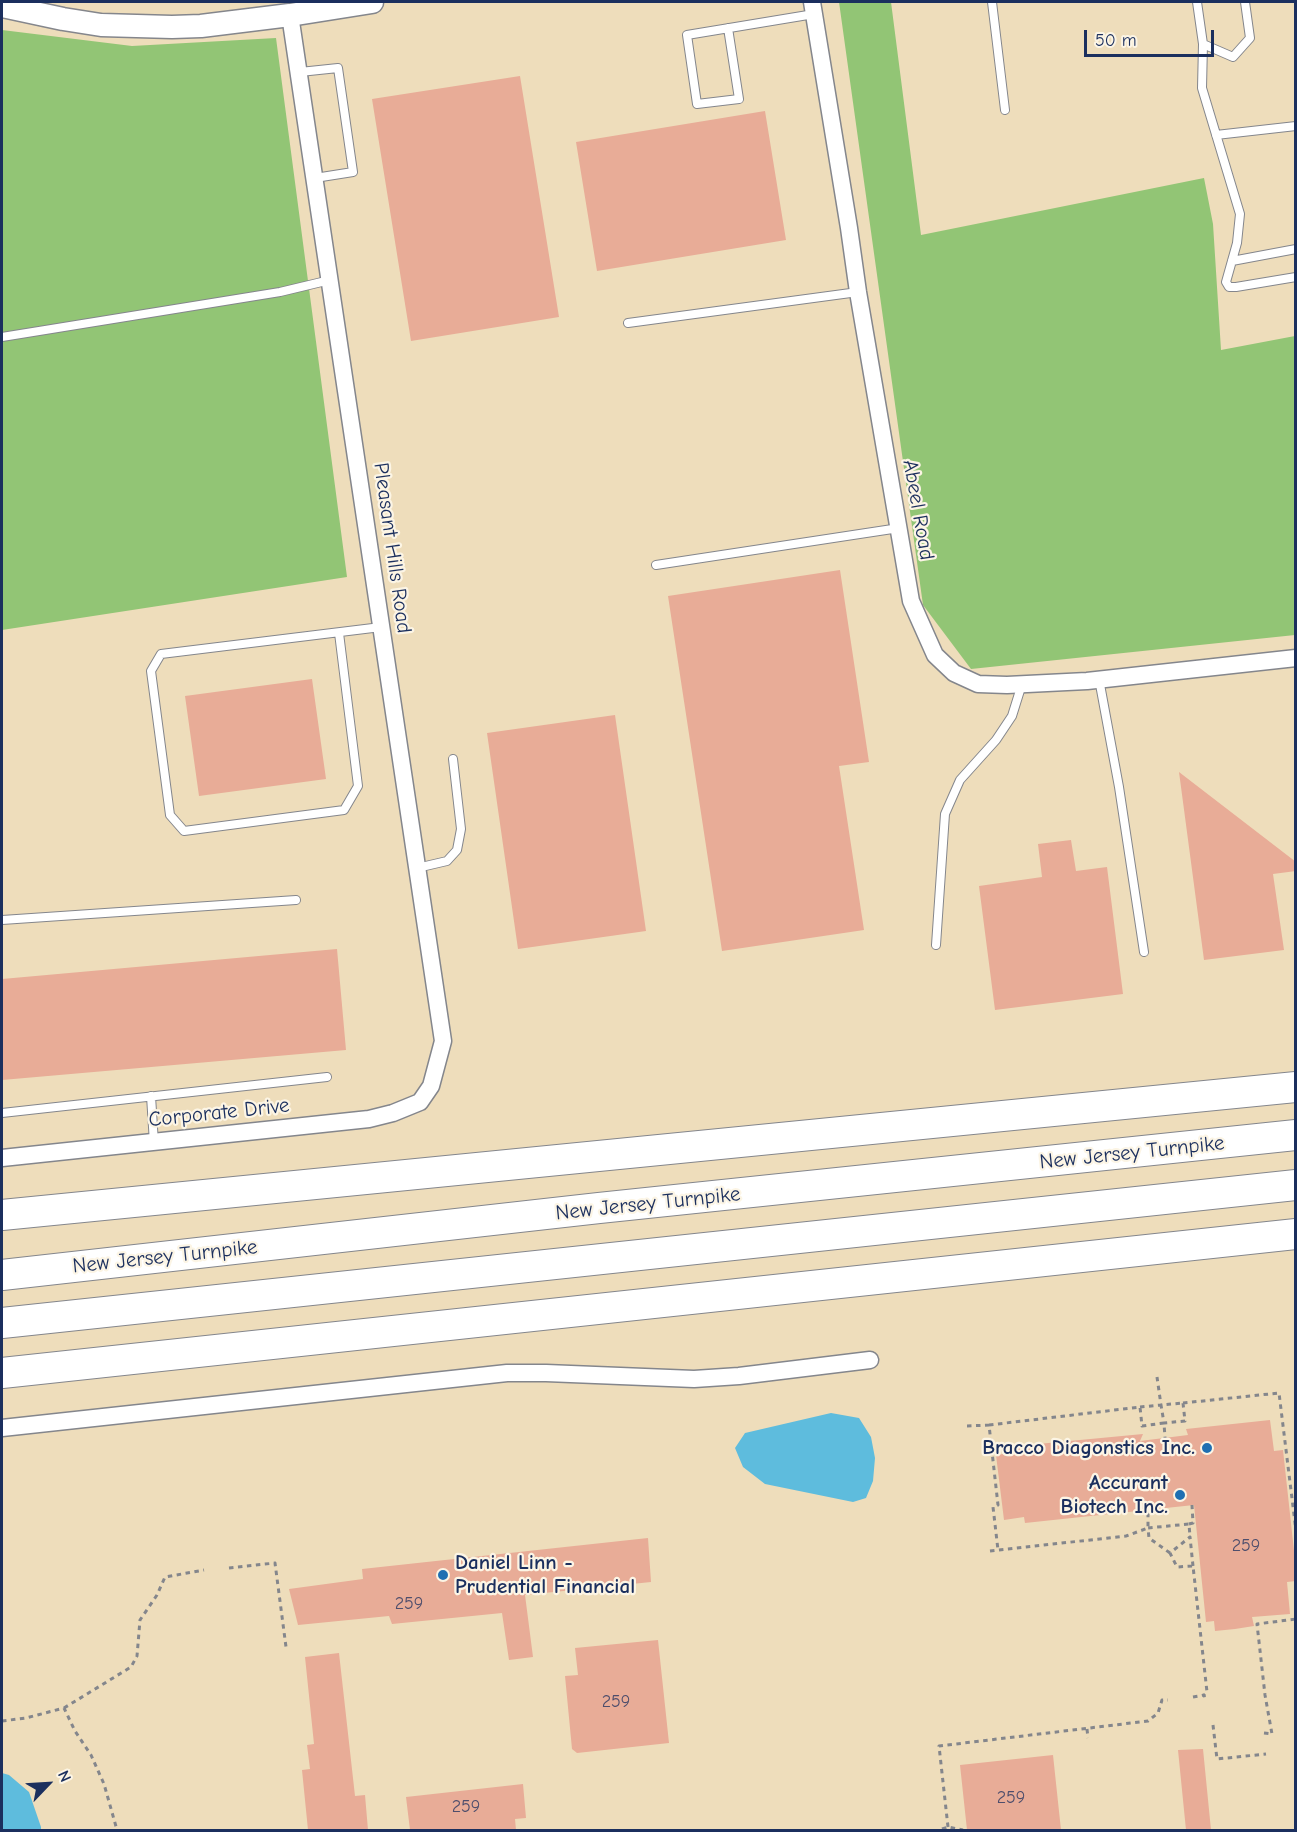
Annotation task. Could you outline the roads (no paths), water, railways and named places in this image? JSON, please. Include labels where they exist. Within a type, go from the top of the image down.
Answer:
[{"type":"highway","points":[[2,1215],[1296,1087]]},
{"type":"highway","name":"New Jersey Turnpike","points":[[2,1275],[610,1207],[1296,1135]]},
{"type":"highway","points":[[2,1323],[1296,1185]]},
{"type":"highway","points":[[2,1373],[1296,1234]]},
{"type":"main road","points":[[2,6],[63,19],[137,27],[201,26],[372,2]]},
{"type":"street","name":"Abeel Road","points":[[813,8],[858,292],[911,601],[934,655],[954,673],[978,684],[1022,684],[1099,679],[1296,658]]},
{"type":"street","name":"Pleasant Hills Road","points":[[290,15],[443,1041],[431,1086]]},
{"type":"street","name":"Corporate Drive","points":[[2,1158],[369,1119],[393,1113],[420,1102],[431,1086]]},
{"type":"street","points":[[2,1428],[507,1373],[694,1379],[739,1376],[870,1360]]},
{"type":"lane","points":[[992,2],[1005,110]]},
{"type":"lane","points":[[1197,2],[1203,44],[1202,88],[1240,214],[1237,243],[1226,282],[1229,287],[1296,278]]},
{"type":"lane","points":[[1203,44],[1233,57],[1250,38],[1245,2]]},
{"type":"lane","points":[[728,28],[739,99],[697,104],[687,35],[813,8]]},
{"type":"lane","points":[[300,72],[338,68],[340,80],[353,172],[315,178]]},
{"type":"lane","points":[[1216,135],[1296,126]]},
{"type":"lane","points":[[1232,261],[1296,249]]},
{"type":"lane","points":[[2,337],[280,292],[330,280]]},
{"type":"lane","points":[[628,323],[858,292]]},
{"type":"lane","points":[[656,565],[898,528]]},
{"type":"lane","points":[[339,633],[358,786],[344,810],[184,831],[170,815],[151,671],[161,654],[381,627]]},
{"type":"lane","points":[[1099,679],[1119,787],[1144,952]]},
{"type":"lane","points":[[936,945],[945,814],[960,780],[996,740],[1012,716],[1022,684]]},
{"type":"lane","points":[[417,868],[447,861],[457,850],[460,829],[453,759]]},
{"type":"lane","points":[[2,920],[296,900]]},
{"type":"lane","points":[[2,1113],[327,1077]]},
{"type":"lane","points":[[151,1096],[154,1143]]},
{"type":"water","points":[[831,1413],[859,1418],[871,1437],[875,1458],[873,1481],[866,1498],[853,1502],[765,1484],[743,1467],[735,1448],[745,1433]]},
{"type":"water","points":[[2,1773],[9,1775],[29,1792],[41,1830],[2,1830]]},
{"type":"place","name":"Bracco Diagonstics Inc.","points":[[1207,1448]]},
{"type":"place","name":"Accurant Biotech Inc.","points":[[1180,1495]]},
{"type":"place","name":"Daniel Linn - Prudential Financial","points":[[443,1575]]}]
